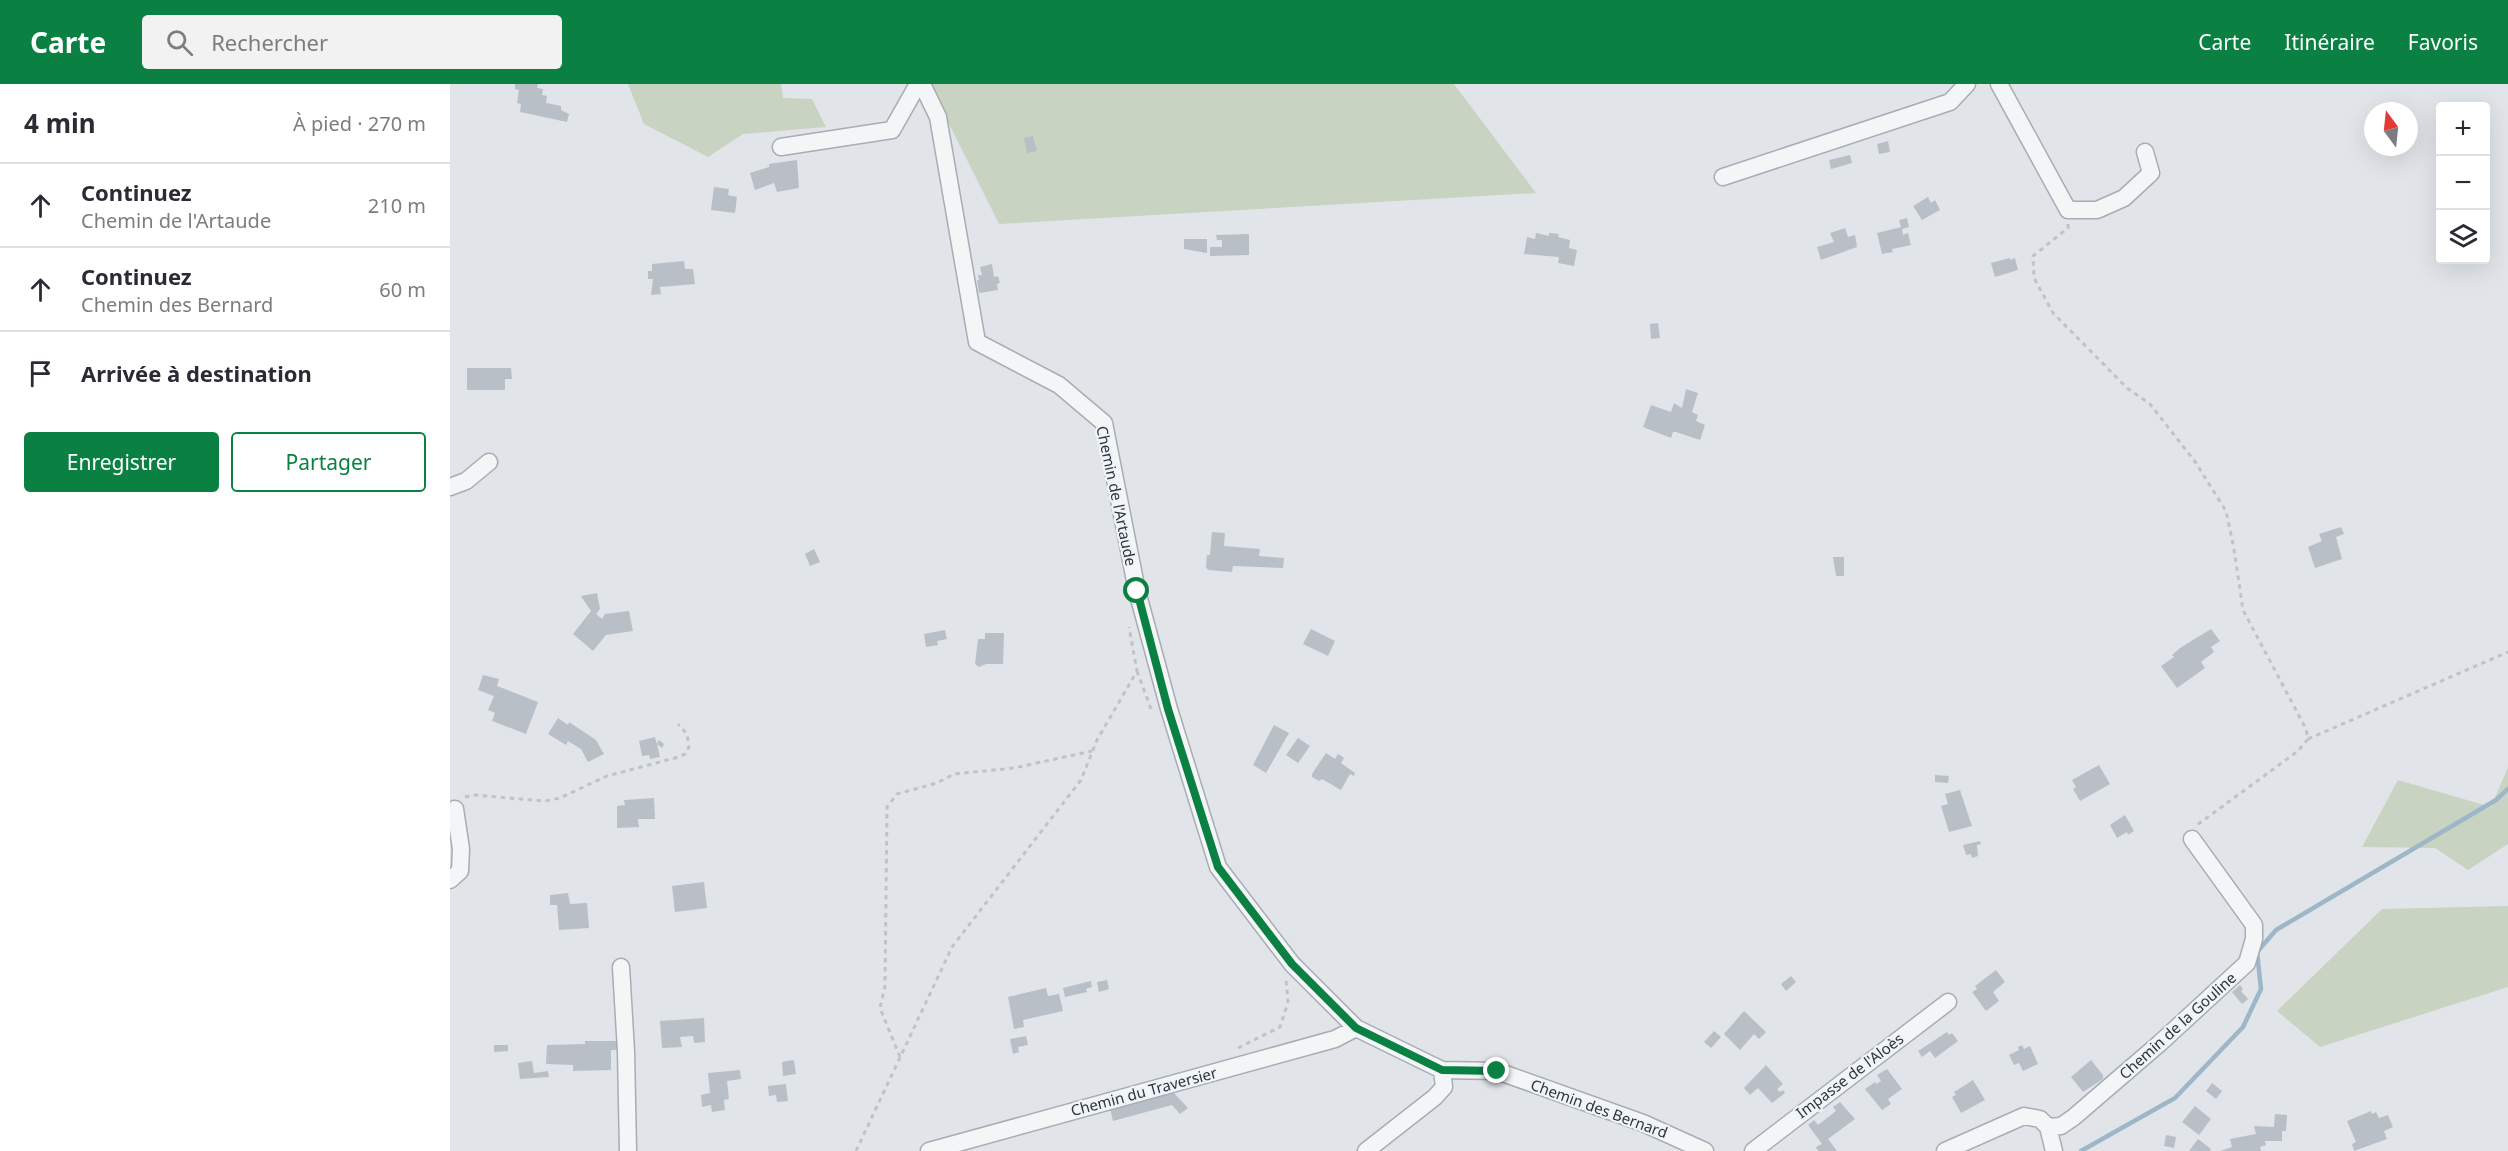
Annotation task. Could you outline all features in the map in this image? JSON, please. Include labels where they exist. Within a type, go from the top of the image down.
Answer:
[{"type":"street","points":[[781,147],[892,130],[920,84]]},
{"type":"street","name":"Chemin de l'Artaude","points":[[920,84],[939,117],[976,342],[1059,385],[1104,423],[1137,591],[1168,709],[1218,867],[1292,964],[1356,1028]]},
{"type":"street","points":[[1723,177],[1950,102],[1967,84]]},
{"type":"street","points":[[1999,84],[2068,210],[2097,210],[2124,198],[2151,172],[2145,152]]},
{"type":"street","points":[[450,487],[466,481],[489,462]]},
{"type":"street","points":[[450,880],[460,871],[455,809]]},
{"type":"street","name":"Chemin de la Gouline","points":[[2048,1127],[2061,1126],[2074,1117],[2160,1043],[2247,963],[2254,939],[2254,925],[2192,839]]},
{"type":"street","points":[[621,967],[626,1051],[628,1151]]},
{"type":"street","name":"Impasse de l'Aloès","points":[[1753,1151],[1948,1002]]},
{"type":"street","name":"Chemin des Bernard","points":[[1356,1028],[1442,1070],[1497,1071],[1643,1123],[1705,1151]]},
{"type":"street","name":"Chemin du Traversier","points":[[929,1151],[1335,1040],[1356,1028]]},
{"type":"street","points":[[1366,1151],[1435,1097],[1444,1087],[1442,1070]]},
{"type":"street","points":[[1946,1151],[2024,1116],[2040,1119],[2048,1127],[2054,1151]]},
{"type":"path","points":[[2068,210],[2068,228],[2033,256],[2034,278],[2053,313],[2127,388],[2150,404],[2196,463],[2226,511],[2243,610],[2287,690],[2306,729],[2308,739]]},
{"type":"path","points":[[1127,618],[1137,671],[1154,718]]},
{"type":"path","points":[[2192,839],[2198,824],[2298,751],[2308,739],[2508,652]]},
{"type":"path","points":[[856,1151],[952,946],[1081,780],[1093,751],[1137,671]]},
{"type":"path","points":[[455,809],[463,798],[474,795],[544,801],[560,798],[607,776],[675,758],[685,753],[689,747],[687,734],[678,724]]},
{"type":"path","points":[[900,1057],[880,1008],[885,986],[887,807],[897,794],[936,783],[954,774],[1014,768],[1093,751]]},
{"type":"path","points":[[1235,1049],[1280,1027],[1288,1002],[1285,971]]},
{"type":"green space","points":[[628,84],[781,84],[783,98],[812,99],[826,127],[743,134],[708,157],[644,124]]},
{"type":"green space","points":[[929,84],[1454,84],[1536,193],[999,224]]},
{"type":"green space","points":[[2508,767],[2508,844],[2468,870],[2435,848],[2362,847],[2398,780],[2491,807]]},
{"type":"green space","points":[[2508,906],[2508,987],[2320,1047],[2277,1011],[2382,909]]},
{"type":"building","points":[[515,84],[538,84],[537,88],[543,89],[542,95],[547,96],[546,103],[561,106],[561,110],[569,114],[567,122],[520,112],[521,104],[517,103],[519,90],[515,89]]},
{"type":"building","points":[[1033,136],[1037,151],[1027,153],[1024,138]]},
{"type":"building","points":[[1888,141],[1890,152],[1879,154],[1877,144]]},
{"type":"building","points":[[1850,155],[1852,163],[1831,169],[1829,160]]},
{"type":"building","points":[[797,160],[799,188],[777,192],[774,183],[755,190],[750,173],[769,167],[769,164]]},
{"type":"building","points":[[714,187],[729,189],[728,195],[737,197],[735,213],[711,210]]},
{"type":"building","points":[[1928,197],[1931,203],[1935,200],[1940,210],[1922,220],[1913,206]]},
{"type":"building","points":[[1907,218],[1909,227],[1902,229],[1903,235],[1908,233],[1911,245],[1892,249],[1893,252],[1882,254],[1877,233],[1901,227],[1899,220]]},
{"type":"building","points":[[1845,228],[1848,237],[1855,235],[1857,247],[1821,260],[1817,247],[1834,242],[1830,233]]},
{"type":"building","points":[[1536,233],[1549,236],[1549,233],[1559,234],[1558,237],[1570,240],[1569,248],[1577,250],[1574,266],[1558,263],[1559,257],[1524,254],[1527,237],[1535,239]]},
{"type":"building","points":[[1249,234],[1249,255],[1210,256],[1210,247],[1222,247],[1222,240],[1217,240],[1216,235]]},
{"type":"building","points":[[1184,239],[1207,239],[1207,253],[1184,249]]},
{"type":"building","points":[[2010,258],[2010,260],[2015,258],[2018,270],[1995,277],[1991,263]]},
{"type":"building","points":[[684,261],[685,269],[693,269],[695,284],[660,287],[661,294],[651,295],[653,279],[648,279],[648,271],[652,271],[652,264]]},
{"type":"building","points":[[992,264],[994,277],[998,276],[1000,283],[997,284],[998,290],[979,293],[977,280],[979,280],[978,275],[982,275],[980,267]]},
{"type":"building","points":[[1658,323],[1660,338],[1651,339],[1650,324]]},
{"type":"building","points":[[467,368],[511,368],[512,379],[505,379],[505,390],[467,390]]},
{"type":"building","points":[[1686,389],[1698,393],[1692,412],[1698,415],[1696,421],[1705,425],[1700,440],[1676,432],[1673,432],[1671,438],[1643,427],[1651,405],[1671,412],[1674,403],[1682,408]]},
{"type":"building","points":[[2341,527],[2344,534],[2336,537],[2342,559],[2315,568],[2308,547],[2322,541],[2319,534]]},
{"type":"building","points":[[1212,532],[1225,533],[1224,546],[1260,549],[1259,556],[1284,558],[1283,568],[1233,566],[1232,572],[1208,570],[1207,555],[1210,555]]},
{"type":"building","points":[[814,549],[820,562],[810,566],[805,554]]},
{"type":"building","points":[[1833,557],[1844,557],[1844,576],[1836,576]]},
{"type":"building","points":[[597,593],[600,609],[596,614],[602,619],[605,614],[629,611],[633,631],[606,635],[593,651],[573,634],[591,611],[581,596]]},
{"type":"building","points":[[1311,629],[1335,641],[1328,656],[1303,644]]},
{"type":"building","points":[[2211,629],[2220,641],[2211,647],[2214,652],[2201,662],[2205,668],[2177,688],[2161,666],[2174,657],[2172,655],[2180,648]]},
{"type":"building","points":[[945,630],[947,639],[937,641],[938,645],[926,647],[924,634]]},
{"type":"building","points":[[985,633],[1004,633],[1003,664],[986,664],[979,667],[975,664],[978,639],[985,639]]},
{"type":"building","points":[[483,675],[499,679],[497,686],[538,702],[526,734],[492,721],[495,713],[488,710],[494,696],[478,690]]},
{"type":"building","points":[[558,718],[568,725],[569,722],[596,740],[604,754],[588,762],[581,749],[568,741],[566,745],[548,734]]},
{"type":"building","points":[[1274,725],[1289,733],[1266,773],[1253,765]]},
{"type":"building","points":[[655,737],[660,757],[650,759],[649,755],[642,756],[639,741]]},
{"type":"building","points":[[1298,738],[1310,746],[1298,763],[1286,755]]},
{"type":"building","points":[[659,740],[664,744],[662,748],[657,744]]},
{"type":"building","points":[[1326,753],[1335,759],[1338,754],[1344,758],[1341,763],[1355,773],[1354,776],[1350,774],[1341,790],[1322,779],[1319,781],[1312,777]]},
{"type":"building","points":[[2099,765],[2110,784],[2080,801],[2073,789],[2076,787],[2072,780]]},
{"type":"building","points":[[1935,775],[1949,776],[1948,783],[1935,782]]},
{"type":"building","points":[[1960,790],[1972,826],[1949,832],[1941,806],[1948,804],[1945,794]]},
{"type":"building","points":[[654,798],[655,819],[638,819],[639,827],[617,828],[617,806],[625,805],[624,800]]},
{"type":"building","points":[[2125,815],[2134,831],[2117,838],[2110,825]]},
{"type":"building","points":[[1980,841],[1981,844],[1977,845],[1978,856],[1972,858],[1971,854],[1966,855],[1963,845]]},
{"type":"building","points":[[704,882],[707,908],[675,912],[672,886]]},
{"type":"building","points":[[568,893],[570,904],[587,903],[589,928],[559,930],[557,905],[550,905],[550,895]]},
{"type":"building","points":[[1996,970],[2005,982],[1993,992],[1999,1001],[1986,1011],[1972,992],[1977,989],[1975,986]]},
{"type":"building","points":[[1791,976],[1796,982],[1786,991],[1781,984]]},
{"type":"building","points":[[1107,980],[1109,989],[1099,992],[1097,982]]},
{"type":"building","points":[[1091,981],[1092,987],[1086,989],[1087,992],[1065,997],[1063,988]]},
{"type":"building","points":[[2240,985],[2243,989],[2241,991],[2248,999],[2242,1004],[2232,992]]},
{"type":"building","points":[[1046,988],[1048,996],[1059,994],[1063,1011],[1023,1020],[1024,1027],[1014,1029],[1008,997]]},
{"type":"building","points":[[1744,1011],[1766,1032],[1759,1039],[1754,1034],[1740,1050],[1724,1034]]},
{"type":"building","points":[[704,1018],[705,1042],[694,1043],[693,1036],[680,1037],[682,1047],[662,1048],[660,1021]]},
{"type":"building","points":[[1714,1031],[1721,1037],[1711,1048],[1704,1042]]},
{"type":"building","points":[[1947,1032],[1949,1035],[1952,1033],[1958,1041],[1935,1058],[1930,1051],[1922,1057],[1918,1051]]},
{"type":"building","points":[[1026,1036],[1028,1045],[1018,1047],[1019,1052],[1013,1054],[1010,1039]]},
{"type":"building","points":[[585,1041],[618,1041],[618,1050],[611,1050],[611,1070],[573,1071],[573,1065],[546,1064],[547,1045],[585,1044]]},
{"type":"building","points":[[494,1045],[508,1045],[508,1051],[494,1052]]},
{"type":"building","points":[[2022,1045],[2024,1049],[2030,1046],[2038,1064],[2023,1071],[2019,1063],[2014,1065],[2009,1055],[2019,1050],[2018,1047]]},
{"type":"building","points":[[794,1060],[796,1074],[783,1076],[782,1062]]},
{"type":"building","points":[[2091,1060],[2103,1075],[2103,1079],[2083,1092],[2071,1077]]},
{"type":"building","points":[[532,1061],[534,1073],[548,1071],[549,1077],[520,1079],[518,1063]]},
{"type":"building","points":[[1766,1065],[1783,1084],[1777,1089],[1785,1093],[1772,1103],[1758,1088],[1750,1095],[1744,1088]]},
{"type":"building","points":[[1887,1069],[1902,1089],[1888,1099],[1891,1104],[1882,1110],[1865,1089],[1881,1081],[1877,1075]]},
{"type":"building","points":[[740,1070],[741,1079],[727,1081],[729,1099],[724,1100],[725,1110],[712,1112],[711,1105],[702,1107],[701,1095],[710,1093],[708,1073]]},
{"type":"building","points":[[1973,1080],[1985,1100],[1961,1113],[1952,1097],[1956,1095],[1954,1092]]},
{"type":"building","points":[[2212,1083],[2222,1091],[2216,1099],[2206,1091]]},
{"type":"building","points":[[786,1084],[788,1101],[777,1102],[776,1095],[769,1096],[768,1086]]},
{"type":"building","points":[[1172,1091],[1188,1108],[1180,1114],[1172,1105],[1113,1121],[1110,1108]]},
{"type":"building","points":[[1840,1102],[1855,1119],[1828,1139],[1837,1151],[1818,1151],[1816,1147],[1822,1144],[1808,1125],[1814,1120],[1818,1125],[1836,1111],[1833,1107]]},
{"type":"building","points":[[2195,1106],[2211,1119],[2199,1135],[2182,1122]]},
{"type":"building","points":[[2371,1111],[2372,1114],[2376,1112],[2379,1118],[2388,1115],[2393,1127],[2384,1131],[2387,1139],[2354,1151],[2352,1144],[2356,1142],[2347,1121]]},
{"type":"building","points":[[2275,1114],[2287,1115],[2286,1131],[2282,1131],[2282,1141],[2265,1141],[2266,1145],[2260,1147],[2261,1151],[2220,1151],[2232,1147],[2230,1139],[2256,1134],[2254,1126],[2274,1127]]},
{"type":"building","points":[[2166,1135],[2176,1137],[2174,1148],[2164,1146]]},
{"type":"building","points":[[2198,1139],[2211,1149],[2210,1151],[2189,1151]]},
{"type":"waterway","points":[[2081,1151],[2175,1098],[2243,1027],[2261,989],[2257,952],[2276,930],[2496,800],[2508,789]]},
{"type":"route","points":[[1137,591],[1168,709],[1218,867],[1292,964],[1356,1028],[1442,1070],[1497,1071]]}]
